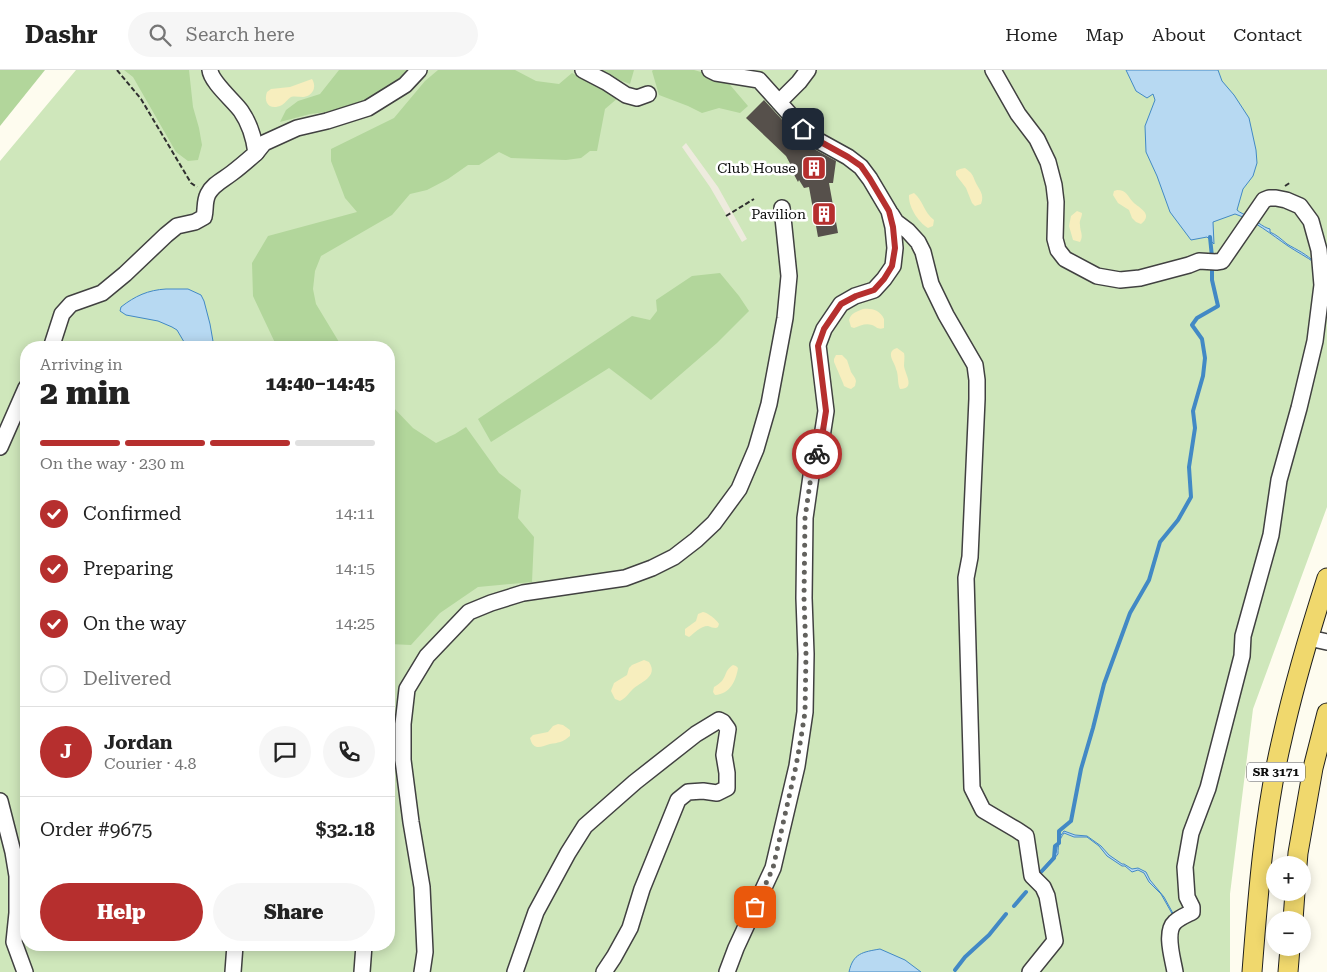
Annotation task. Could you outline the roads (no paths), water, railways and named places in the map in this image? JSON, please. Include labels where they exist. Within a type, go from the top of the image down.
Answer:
[{"type":"main road","name":"SR 3171","points":[[1252,972],[1257,903],[1269,811],[1282,740],[1318,640],[1327,578]]},
{"type":"main road","name":"SR 3171","points":[[1298,856],[1313,768],[1327,713]]},
{"type":"main road","points":[[1288,972],[1289,956]]},
{"type":"lane","points":[[210,70],[251,128],[256,153]]},
{"type":"lane","points":[[53,341],[62,314],[71,304],[102,293],[178,226],[195,222],[204,217],[206,202],[214,185],[256,153],[264,143],[297,128],[368,108],[405,85],[418,70]]},
{"type":"lane","points":[[583,70],[626,95],[637,98],[648,94]]},
{"type":"lane","points":[[710,70],[716,73],[756,75],[803,129],[819,141],[861,166],[896,222],[918,242],[923,252],[931,284],[946,315],[975,365],[977,399],[970,557],[966,578],[972,788],[983,810],[1026,836],[1032,876],[1043,887],[1048,901],[1055,941],[1030,972]]},
{"type":"lane","points":[[778,102],[799,82],[808,70]]},
{"type":"lane","points":[[993,70],[1018,114],[1037,139],[1048,162],[1056,202],[1055,239],[1058,250],[1065,259],[1097,276],[1120,280],[1140,278],[1209,261],[1222,261],[1264,200],[1270,198],[1286,200],[1300,206],[1311,220],[1320,254],[1322,285],[1315,341],[1279,480],[1271,535],[1243,636],[1242,656],[1208,788],[1191,833],[1185,867],[1187,897],[1192,907],[1192,912],[1174,922],[1170,929],[1170,943],[1175,972]]},
{"type":"lane","points":[[422,972],[425,952],[422,887],[403,760],[403,724],[407,689],[427,656],[469,612],[523,593],[625,578],[643,572],[674,557],[696,540],[714,522],[739,489],[756,449],[769,404],[785,318],[789,276],[782,208]]},
{"type":"lane","points":[[727,972],[773,868],[796,766],[805,712],[805,518],[812,469],[821,443],[826,411],[818,346],[824,329],[841,304],[856,296],[874,290],[892,266],[895,248],[889,211]]},
{"type":"lane","points":[[0,447],[20,402]]},
{"type":"lane","points":[[515,972],[536,912],[568,852],[585,826],[634,782],[696,734],[719,720],[728,729],[724,755],[727,788],[717,793],[703,791],[688,792],[678,800],[642,889],[630,928],[604,972]]},
{"type":"lane","points":[[0,801],[17,876],[14,942],[25,972]]},
{"type":"lane","points":[[233,972],[235,951]]},
{"type":"lane","points":[[362,972],[364,951]]},
{"type":"water","points":[[1126,70],[1218,70],[1222,81],[1249,118],[1256,150],[1257,163],[1253,176],[1243,189],[1237,210],[1270,229],[1270,232],[1315,263],[1256,224],[1235,214],[1213,222],[1214,244],[1207,237],[1191,240],[1170,212],[1146,152],[1145,126],[1155,100],[1153,94],[1147,98],[1136,91]]},
{"type":"water","points":[[188,289],[201,295],[213,341],[183,341],[177,330],[172,327],[158,321],[126,315],[120,311],[121,307],[131,300],[153,291]]},
{"type":"water","points":[[1064,831],[1075,835],[1087,836],[1122,864],[1132,869],[1138,868],[1146,872],[1164,897],[1175,917],[1161,894],[1149,882],[1144,873],[1138,870],[1132,872],[1125,866],[1122,866],[1107,856],[1099,846],[1087,837],[1074,837],[1064,833],[1059,843],[1058,854],[1043,872],[1040,872],[1056,853],[1059,838]]},
{"type":"water","points":[[880,949],[905,960],[921,972],[849,972],[853,961],[860,954]]},
{"type":"waterway","points":[[1210,237],[1212,257]]},
{"type":"waterway","points":[[1040,873],[1054,858],[1055,846],[1059,843],[1059,831],[1071,821],[1081,769],[1104,684],[1130,613],[1149,580],[1160,542],[1178,520],[1191,497],[1189,467],[1195,428],[1193,411],[1203,376],[1205,358],[1202,339],[1192,325],[1197,318],[1218,306],[1212,280],[1212,264]]},
{"type":"waterway","points":[[1014,906],[1026,892]]},
{"type":"waterway","points":[[955,970],[965,957],[989,935],[1006,914]]},
{"type":"place","name":"Club House","points":[[814,168]]},
{"type":"place","name":"Pavilion","points":[[824,214]]}]
